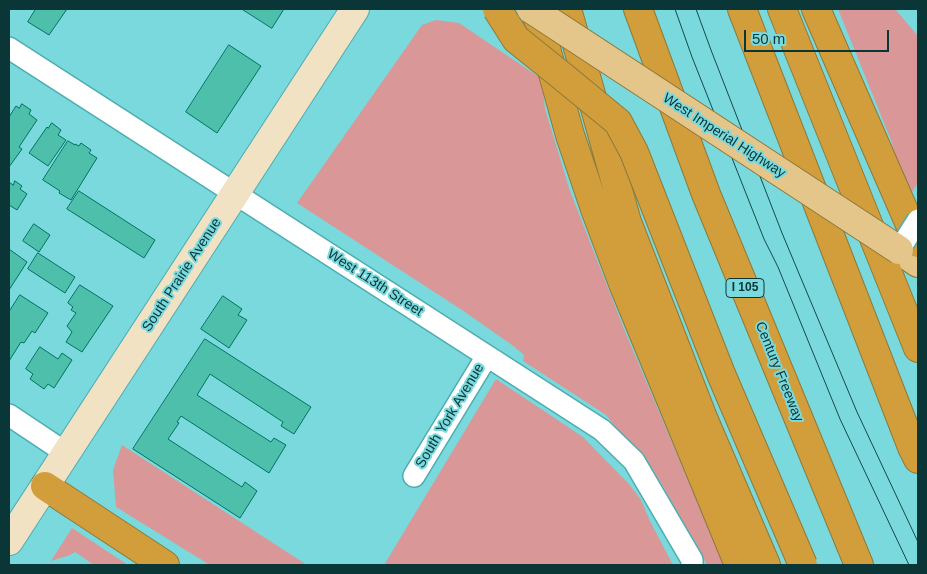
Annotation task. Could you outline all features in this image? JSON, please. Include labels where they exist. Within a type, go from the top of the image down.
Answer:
[{"type":"highway","points":[[497,9],[516,39],[618,122],[634,152],[720,374],[804,565]]},
{"type":"highway","points":[[535,9],[570,135],[595,209],[624,286],[739,565]]},
{"type":"highway","points":[[567,9],[626,222],[703,418],[766,565]]},
{"type":"highway","name":"Century Freeway","points":[[638,9],[706,194],[859,565]]},
{"type":"highway","points":[[742,9],[918,459]]},
{"type":"highway","points":[[782,9],[918,348]]},
{"type":"highway","points":[[816,9],[912,252]]},
{"type":"highway","points":[[44,486],[165,565]]},
{"type":"main road","name":"South Prairie Avenue","points":[[9,541],[355,9]]},
{"type":"main road","name":"West Imperial Highway","points":[[530,9],[912,252]]},
{"type":"street","name":"West 113th Street","points":[[9,48],[602,430],[634,461],[692,560],[692,565]]},
{"type":"street","points":[[912,252],[918,220]]},
{"type":"street","name":"South York Avenue","points":[[414,476],[487,356]]},
{"type":"street","points":[[9,415],[66,453]]},
{"type":"shaded area","points":[[838,9],[895,9],[918,36],[918,183],[912,192],[905,193],[891,140]]},
{"type":"shaded area","points":[[436,20],[459,23],[542,79],[545,109],[570,191],[626,334],[724,565],[707,565],[661,483],[606,415],[523,361],[524,355],[462,310],[297,203],[422,25]]},
{"type":"shaded area","points":[[496,379],[583,437],[629,484],[641,500],[673,565],[384,565]]},
{"type":"shaded area","points":[[122,445],[307,565],[210,565],[116,507],[113,470]]},
{"type":"shaded area","points":[[72,528],[128,565],[94,565],[75,552],[51,561]]},
{"type":"building","points":[[36,9],[67,9],[49,35],[28,22]]},
{"type":"building","points":[[242,9],[284,9],[272,28]]},
{"type":"building","points":[[229,45],[261,66],[217,133],[186,112]]},
{"type":"building","points":[[22,104],[31,110],[29,114],[37,120],[19,147],[22,149],[9,167],[9,117],[16,106],[19,108]]},
{"type":"building","points":[[52,123],[61,130],[58,135],[66,140],[48,166],[29,153],[47,127]]},
{"type":"building","points":[[68,141],[79,146],[81,143],[91,150],[89,153],[97,158],[71,200],[43,180]]},
{"type":"building","points":[[15,181],[22,186],[20,189],[27,194],[17,210],[9,205],[9,182],[13,185]]},
{"type":"building","points":[[79,191],[155,240],[144,258],[67,209]]},
{"type":"building","points":[[34,224],[50,235],[39,252],[23,241]]},
{"type":"building","points":[[9,249],[27,262],[9,290]]},
{"type":"building","points":[[38,253],[75,277],[65,293],[28,269]]},
{"type":"building","points":[[80,285],[113,306],[82,352],[66,342],[72,332],[67,326],[76,313],[71,310],[73,307],[68,303]]},
{"type":"building","points":[[20,295],[48,313],[35,333],[32,331],[24,343],[21,342],[9,361],[9,312]]},
{"type":"building","points":[[223,296],[242,309],[238,315],[247,320],[229,348],[201,329]]},
{"type":"building","points":[[205,339],[311,407],[294,434],[281,426],[283,422],[210,374],[197,395],[271,442],[274,438],[286,445],[269,473],[181,416],[177,422],[179,423],[168,439],[242,487],[245,482],[257,491],[240,518],[133,449]]},
{"type":"building","points":[[40,347],[58,359],[62,353],[72,360],[54,388],[48,384],[44,389],[30,379],[33,374],[26,369]]},
{"type":"tram line","points":[[675,9],[764,239],[778,267],[840,419],[909,565]]},
{"type":"tram line","points":[[696,9],[782,233],[857,412],[918,542]]}]
